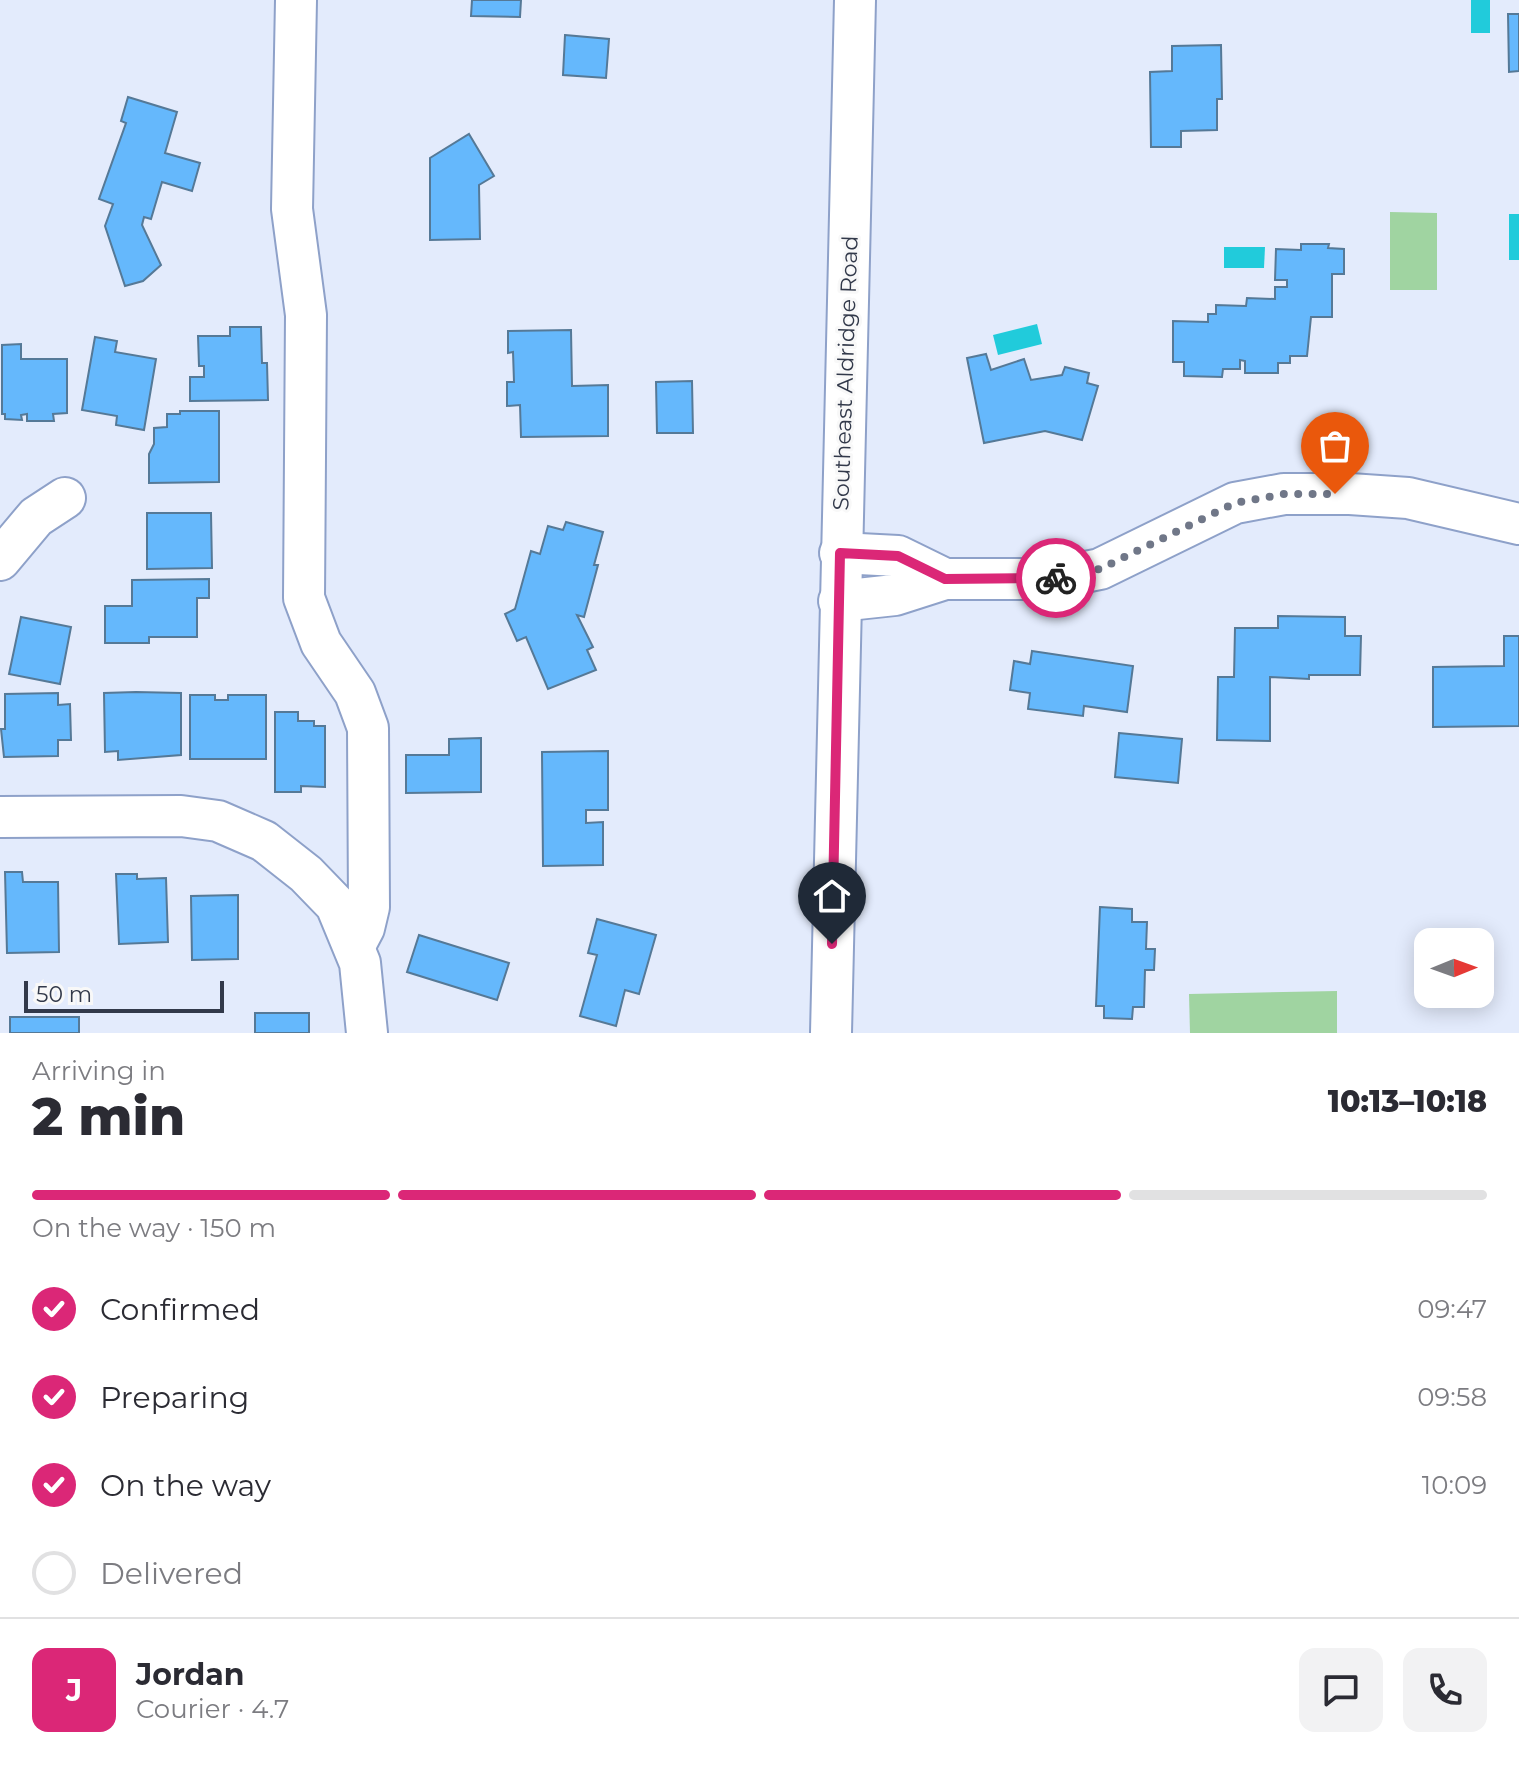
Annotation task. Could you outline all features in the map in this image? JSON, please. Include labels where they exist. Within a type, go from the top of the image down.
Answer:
[{"type":"street","points":[[296,0],[292,209],[306,315],[304,598],[321,643],[355,693],[368,728],[369,907],[364,928],[354,947]]},
{"type":"street","name":"Southeast Aldridge Road","points":[[831,1033],[855,0]]},
{"type":"street","points":[[839,601],[895,595],[945,579],[1050,579],[1100,569],[1235,503],[1284,494],[1408,498],[1519,524]]},
{"type":"street","points":[[0,560],[36,517],[65,498]]},
{"type":"street","points":[[840,553],[898,556],[945,579]]},
{"type":"street","points":[[0,817],[181,816],[218,821],[264,841],[306,874],[336,905],[354,947],[364,993],[367,1033]]},
{"type":"green space","points":[[1390,212],[1437,213],[1437,290],[1390,290]]},
{"type":"green space","points":[[1337,991],[1337,1033],[1190,1033],[1189,994]]},
{"type":"water","points":[[1471,0],[1490,0],[1490,33],[1471,33]]},
{"type":"water","points":[[1509,214],[1519,214],[1519,260],[1509,260]]},
{"type":"water","points":[[1224,247],[1265,247],[1264,268],[1224,268]]},
{"type":"water","points":[[1037,324],[1042,344],[998,355],[993,335]]},
{"type":"building","points":[[472,0],[521,0],[520,17],[471,16]]},
{"type":"building","points":[[1508,14],[1519,14],[1519,71],[1509,72]]},
{"type":"building","points":[[565,35],[609,39],[606,78],[563,75]]},
{"type":"building","points":[[1221,45],[1222,99],[1217,99],[1217,130],[1181,131],[1181,147],[1151,147],[1150,72],[1172,71],[1172,46]]},
{"type":"building","points":[[128,97],[177,112],[165,153],[200,163],[192,191],[162,182],[151,219],[144,217],[142,225],[161,265],[143,281],[125,286],[105,226],[113,204],[99,199],[126,123],[121,121]]},
{"type":"building","points":[[469,134],[494,176],[479,185],[480,239],[430,240],[430,158]]},
{"type":"building","points":[[1301,244],[1329,244],[1328,248],[1344,249],[1344,274],[1332,274],[1332,317],[1311,317],[1307,356],[1290,356],[1290,363],[1278,363],[1278,373],[1245,373],[1245,361],[1240,360],[1240,369],[1223,369],[1222,377],[1184,376],[1184,362],[1173,362],[1173,321],[1208,322],[1208,314],[1216,314],[1216,305],[1246,306],[1247,298],[1275,299],[1275,287],[1287,287],[1287,280],[1275,280],[1276,249],[1301,250]]},
{"type":"building","points":[[230,327],[261,327],[262,363],[267,363],[268,400],[190,401],[190,377],[204,377],[204,366],[199,366],[198,336],[230,336]]},
{"type":"building","points":[[571,330],[572,386],[608,385],[608,436],[521,437],[520,405],[507,406],[507,382],[514,382],[513,352],[508,353],[508,331]]},
{"type":"building","points":[[95,337],[117,341],[115,352],[156,359],[144,430],[116,425],[117,416],[82,410]]},
{"type":"building","points":[[21,344],[21,359],[67,359],[67,413],[53,414],[54,421],[27,421],[27,414],[21,415],[22,420],[5,419],[5,414],[2,414],[2,345]]},
{"type":"building","points":[[986,354],[991,370],[1024,359],[1031,380],[1062,375],[1065,367],[1089,373],[1087,383],[1098,386],[1082,440],[1045,431],[984,443],[967,358]]},
{"type":"building","points":[[692,381],[693,433],[657,433],[656,382]]},
{"type":"building","points":[[180,411],[219,411],[219,482],[149,483],[149,454],[154,444],[154,428],[167,427],[167,414],[180,414]]},
{"type":"building","points":[[147,513],[211,513],[212,568],[147,569]]},
{"type":"building","points":[[566,522],[603,532],[584,617],[577,615],[593,647],[587,650],[596,670],[548,689],[526,637],[517,641],[505,614],[515,609],[531,551],[540,554],[548,526],[563,530]]},
{"type":"building","points":[[209,579],[209,598],[197,598],[197,637],[149,637],[149,643],[105,643],[105,606],[132,606],[132,580]]},
{"type":"building","points":[[1278,616],[1345,617],[1345,636],[1361,636],[1360,675],[1309,675],[1309,679],[1270,677],[1270,741],[1217,740],[1218,677],[1234,677],[1235,628],[1278,628]]},
{"type":"building","points":[[21,617],[71,627],[60,684],[9,674]]},
{"type":"building","points":[[1504,636],[1519,636],[1519,726],[1433,727],[1433,667],[1504,666]]},
{"type":"building","points":[[1032,651],[1133,666],[1127,712],[1084,706],[1083,716],[1028,709],[1030,693],[1010,690],[1014,661],[1030,664]]},
{"type":"building","points":[[58,693],[58,705],[70,704],[71,740],[58,740],[58,756],[4,757],[1,729],[5,729],[5,694]]},
{"type":"building","points":[[104,693],[181,693],[181,755],[118,760],[118,751],[105,752]]},
{"type":"building","points":[[190,695],[215,695],[215,700],[228,700],[228,695],[266,695],[266,759],[190,759]]},
{"type":"building","points":[[275,712],[298,712],[298,721],[314,721],[314,726],[325,726],[325,787],[301,786],[301,792],[275,792]]},
{"type":"building","points":[[1119,733],[1182,739],[1178,783],[1115,777]]},
{"type":"building","points":[[481,738],[481,792],[406,793],[406,755],[449,755],[449,739]]},
{"type":"building","points":[[608,751],[608,810],[586,810],[586,823],[603,822],[603,865],[543,866],[542,752]]},
{"type":"building","points":[[5,872],[22,872],[23,882],[58,882],[59,952],[7,953]]},
{"type":"building","points":[[116,874],[137,874],[137,879],[166,878],[168,942],[119,944]]},
{"type":"building","points":[[238,895],[238,959],[192,960],[191,896]]},
{"type":"building","points":[[1100,907],[1132,909],[1132,922],[1147,922],[1146,949],[1155,949],[1154,970],[1145,970],[1144,1007],[1133,1007],[1132,1019],[1104,1018],[1104,1006],[1096,1006]]},
{"type":"building","points":[[597,919],[656,935],[639,994],[625,990],[616,1026],[580,1016],[597,955],[588,953]]},
{"type":"building","points":[[419,935],[509,963],[497,1000],[407,972]]},
{"type":"building","points":[[255,1013],[309,1013],[309,1033],[255,1033]]},
{"type":"building","points":[[10,1017],[79,1017],[79,1033],[10,1033]]},
{"type":"way so far","points":[[1056,578],[1100,569],[1235,503],[1284,494],[1335,494]]},
{"type":"route","points":[[832,944],[840,553],[898,556],[945,579],[1056,578]]}]
